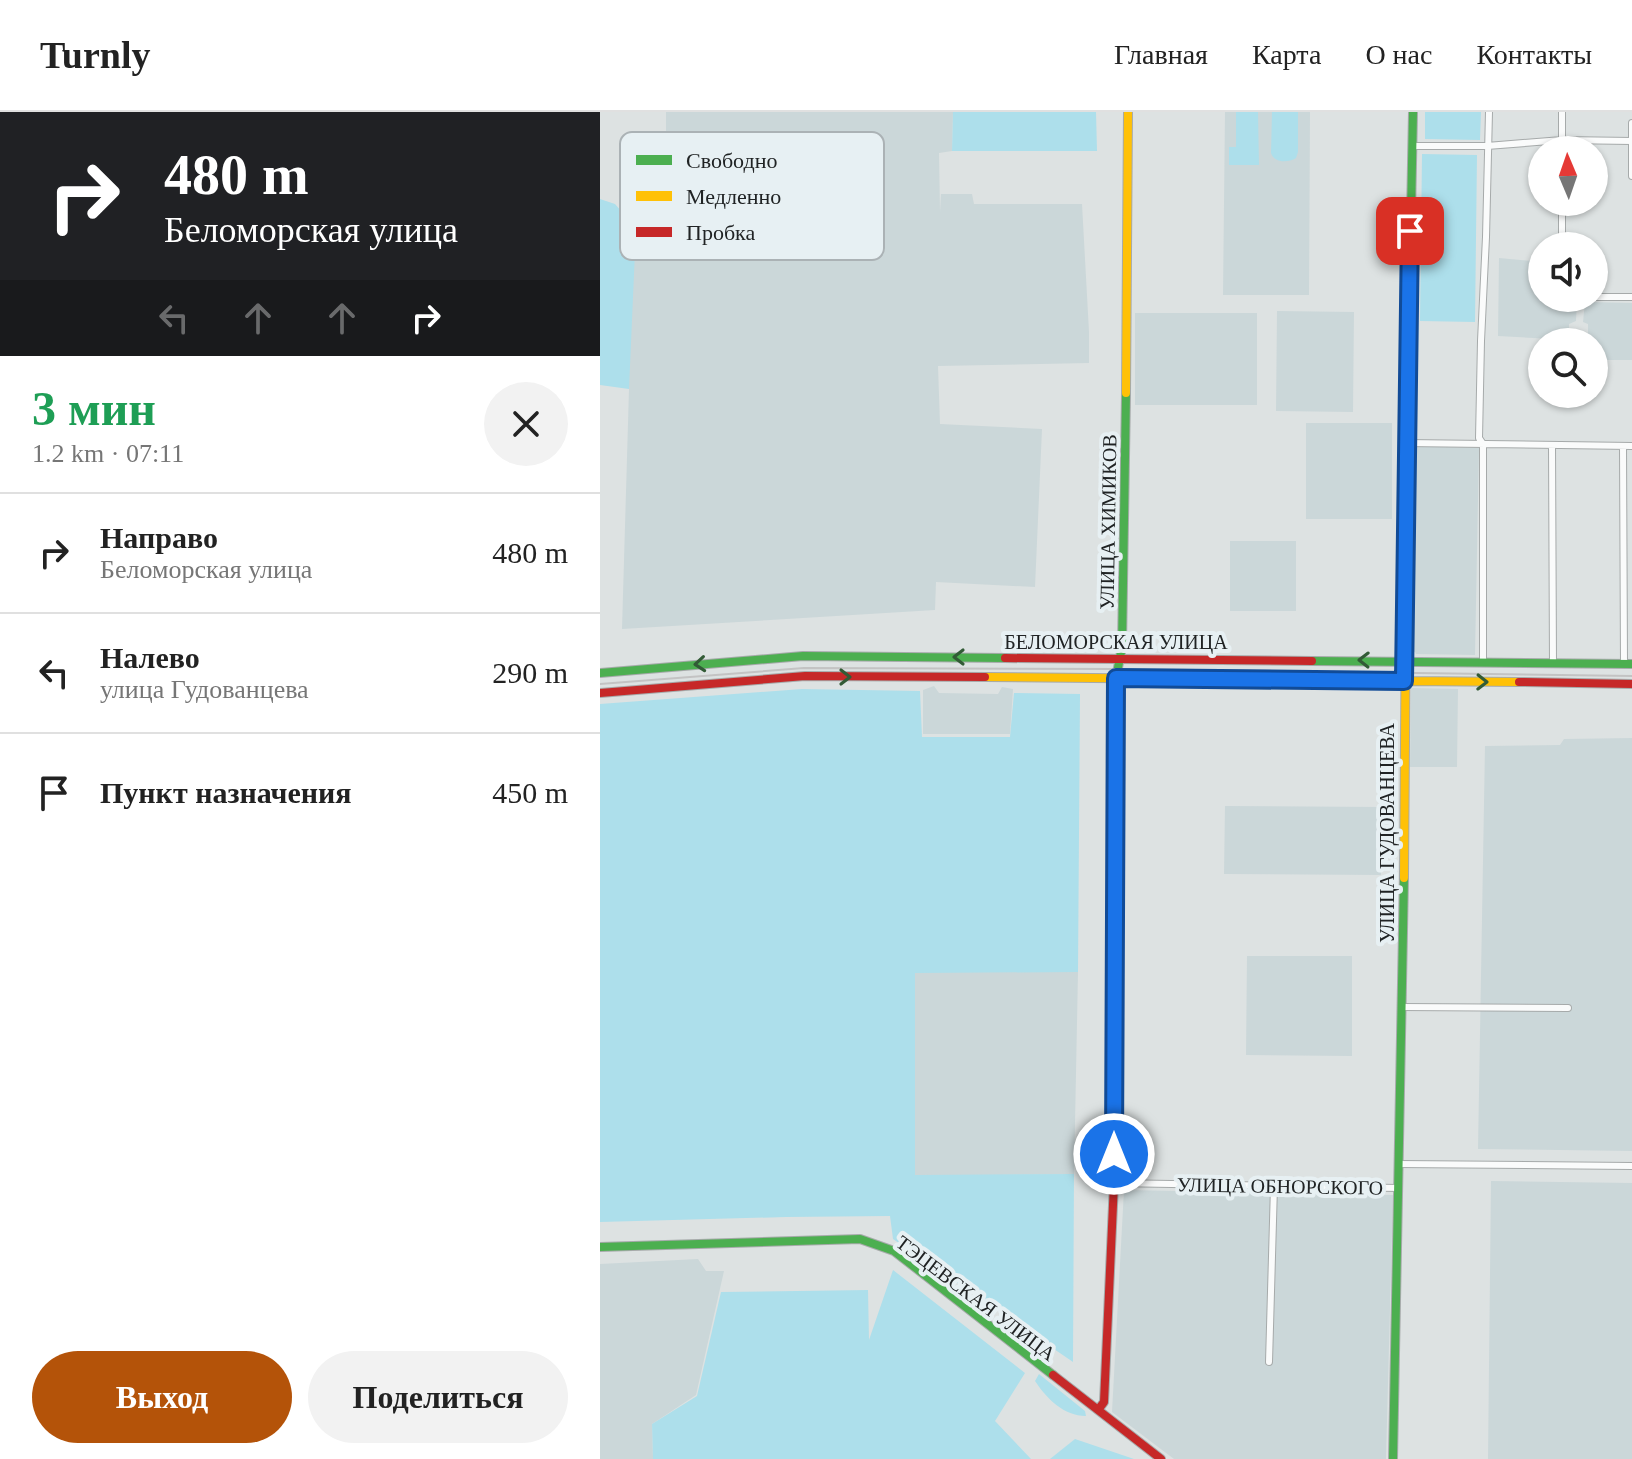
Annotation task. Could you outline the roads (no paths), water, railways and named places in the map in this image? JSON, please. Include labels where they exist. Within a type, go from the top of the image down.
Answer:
[{"type":"main road","name":"УЛИЦА ХИМИКОВ","points":[[1098,1410],[1104,1402],[1114,1183],[1116,678],[1121,658],[1128,112]]},
{"type":"main road","name":"УЛИЦА ГУДОВАНЦЕВА","points":[[1393,1459],[1413,112]]},
{"type":"main road","name":"БЕЛОМОРСКАЯ УЛИЦА","points":[[600,673],[1121,658],[1628,664]]},
{"type":"main road","name":"БЕЛОМОРСКАЯ УЛИЦА","points":[[600,693],[804,666],[1116,678],[1632,684]]},
{"type":"main road","name":"ТЭЦЕВСКАЯ УЛИЦА","points":[[600,1247],[860,1239],[894,1251],[1161,1459]]},
{"type":"street","points":[[1483,662],[1483,444],[1479,438],[1479,425],[1489,112]]},
{"type":"street","points":[[1562,112],[1562,136]]},
{"type":"street","points":[[1632,123],[1632,176]]},
{"type":"street","points":[[1608,141],[1632,141]]},
{"type":"street","points":[[1412,146],[1528,143]]},
{"type":"street","points":[[1608,297],[1632,297]]},
{"type":"street","points":[[1406,443],[1632,446]]},
{"type":"street","points":[[1552,445],[1553,663]]},
{"type":"street","points":[[1623,446],[1628,664]]},
{"type":"street","points":[[1401,1007],[1568,1008]]},
{"type":"street","name":"УЛИЦА ОБНОРСКОГО","points":[[1398,1164],[1632,1166]]},
{"type":"street","name":"УЛИЦА ОБНОРСКОГО","points":[[1114,1183],[1398,1188]]},
{"type":"street","points":[[1269,1362],[1274,1186]]},
{"type":"tram line","points":[[600,684],[804,668],[1632,676]]}]
